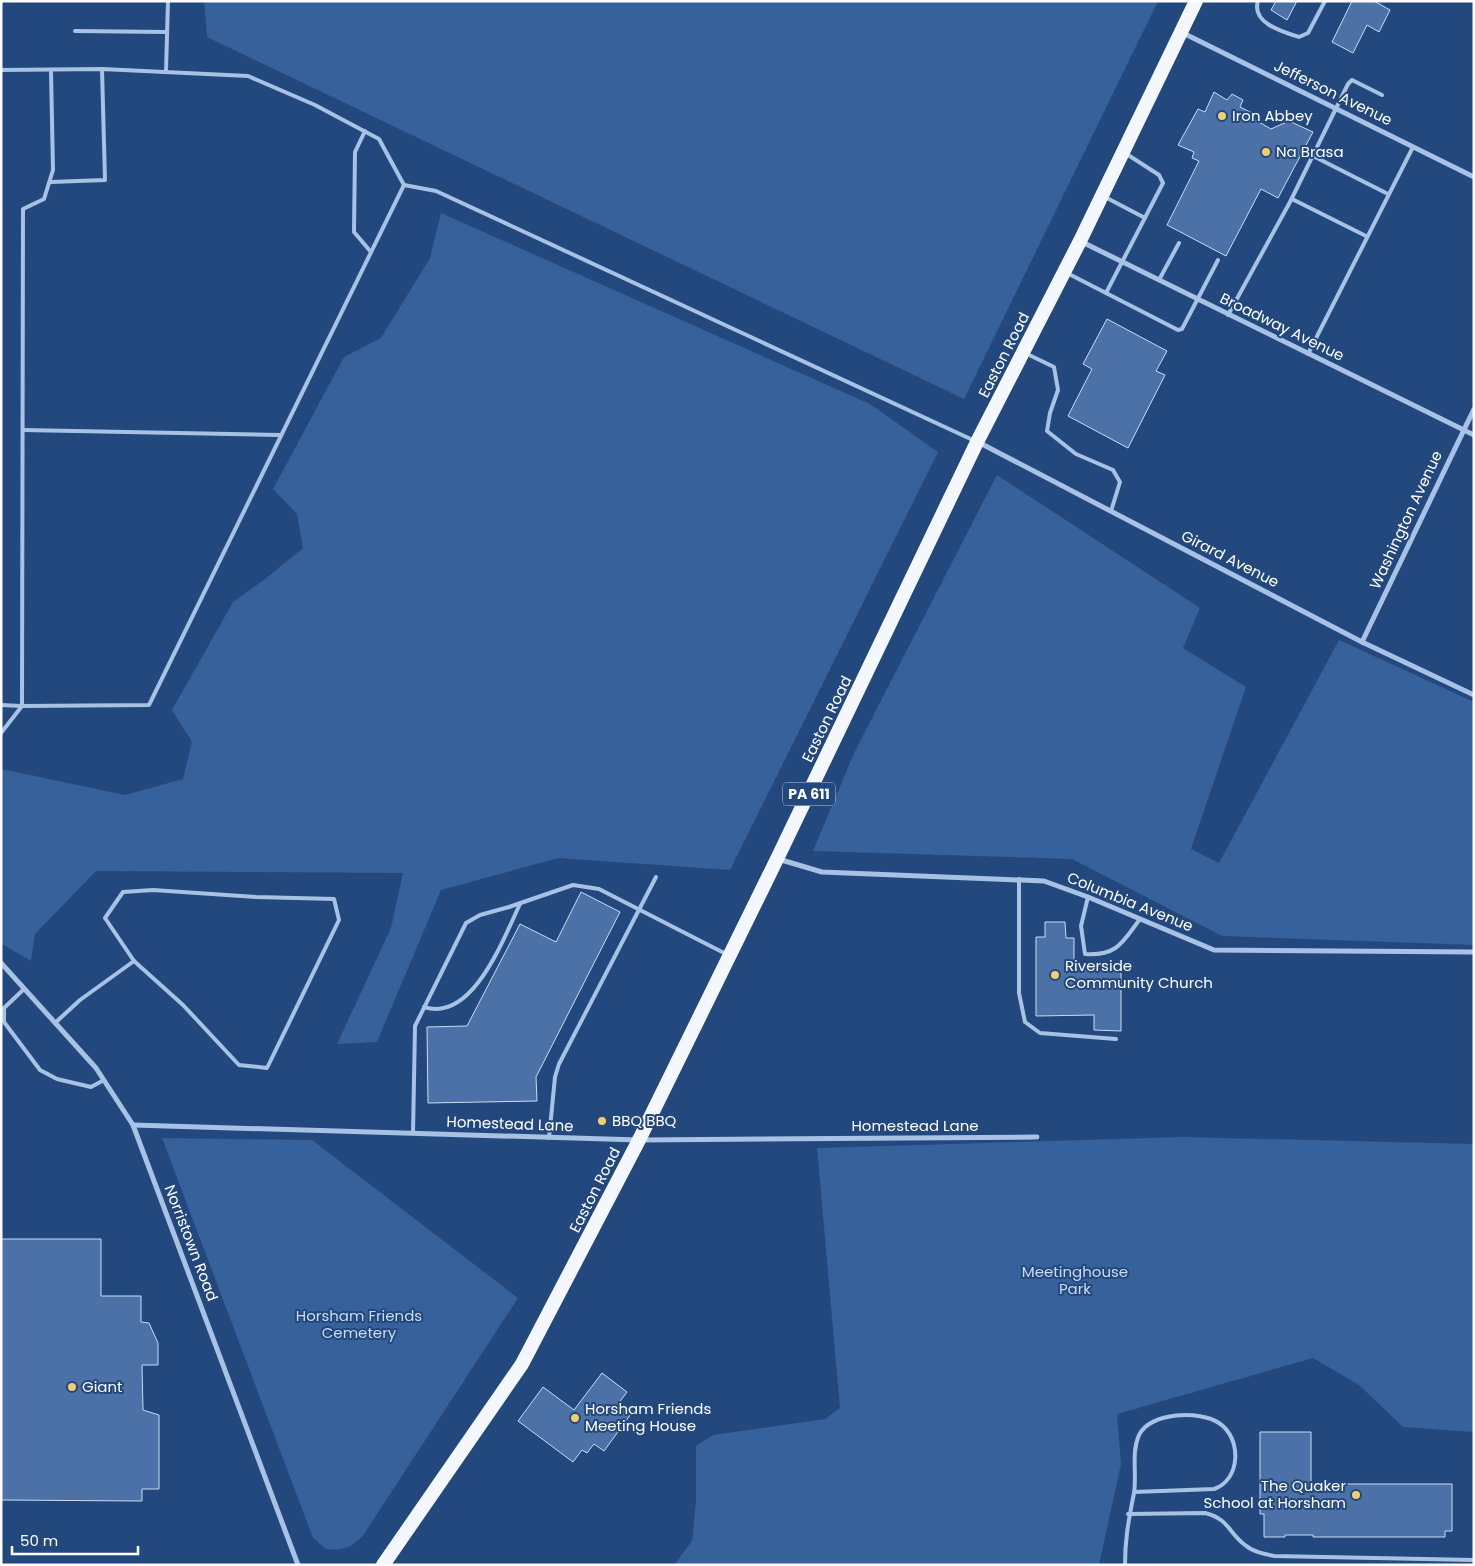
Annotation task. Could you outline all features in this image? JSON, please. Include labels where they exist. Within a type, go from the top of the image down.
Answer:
[{"type":"highway","name":"Easton Road","points":[[383,1565],[522,1364],[639,1140],[778,859],[977,442],[1080,241],[1196,1]]},
{"type":"street","name":"Jefferson Avenue","points":[[1181,32],[1474,177]]},
{"type":"street","name":"Broadway Avenue","points":[[1080,241],[1462,431],[1474,435]]},
{"type":"street","name":"Washington Avenue","points":[[1362,642],[1474,409]]},
{"type":"street","name":"Girard Avenue","points":[[977,442],[1362,642],[1474,695]]},
{"type":"street","name":"Columbia Avenue","points":[[778,859],[822,872],[1044,881],[1088,897],[1214,950],[1474,952]]},
{"type":"street","name":"Norristown Road","points":[[1,963],[104,1080],[133,1125],[298,1565]]},
{"type":"street","name":"Homestead Lane","points":[[133,1125],[639,1140],[1037,1137]]},
{"type":"lane","points":[[166,71],[168,1]]},
{"type":"lane","points":[[1258,1],[1256,9],[1261,19],[1299,37],[1308,33],[1325,1]]},
{"type":"lane","points":[[75,31],[167,32]]},
{"type":"lane","points":[[1,70],[166,71],[248,76],[315,105],[379,139],[404,185]]},
{"type":"lane","points":[[51,182],[104,180],[102,70]]},
{"type":"lane","points":[[1,733],[22,706],[23,209],[44,199],[51,182],[51,71]]},
{"type":"lane","points":[[1228,315],[1292,199],[1348,84],[1352,80],[1382,95]]},
{"type":"lane","points":[[365,131],[355,152],[354,232],[371,252]]},
{"type":"lane","points":[[1308,354],[1366,236],[1413,147]]},
{"type":"lane","points":[[1106,293],[1163,183],[1160,175],[1123,151]]},
{"type":"lane","points":[[1313,156],[1388,194]]},
{"type":"lane","points":[[1,705],[149,706],[404,185]]},
{"type":"lane","points":[[404,185],[436,191],[977,442]]},
{"type":"lane","points":[[1102,195],[1145,218]]},
{"type":"lane","points":[[1292,199],[1366,236]]},
{"type":"lane","points":[[1159,280],[1179,243]]},
{"type":"lane","points":[[1064,272],[1178,330],[1182,329],[1218,260]]},
{"type":"lane","points":[[1023,352],[1054,367],[1058,390],[1050,413],[1047,431],[1076,454],[1113,470],[1120,482],[1111,512]]},
{"type":"lane","points":[[23,430],[280,435]]},
{"type":"lane","points":[[549,1138],[555,1077],[559,1064],[656,877]]},
{"type":"lane","points":[[1019,879],[1019,993],[1025,1022],[1040,1033],[1116,1039]]},
{"type":"lane","points":[[413,1133],[415,1026],[466,923],[480,914],[520,904],[573,884],[599,889],[730,956]]},
{"type":"lane","points":[[153,890],[334,900],[339,920],[267,1068],[240,1065],[183,1005],[134,961],[105,918],[123,892],[153,890]]},
{"type":"lane","points":[[1088,897],[1081,926],[1085,954],[1102,955],[1121,945],[1140,919]]},
{"type":"lane","points":[[424,1008],[433,1010],[450,1006],[470,993],[492,960],[520,904]]},
{"type":"lane","points":[[55,1023],[80,1000],[134,961]]},
{"type":"lane","points":[[24,989],[4,1008],[4,1022],[40,1070],[56,1079],[91,1086],[104,1080]]},
{"type":"lane","points":[[1125,1565],[1128,1514],[1134,1492],[1137,1446],[1143,1430],[1161,1419],[1185,1415],[1203,1416],[1222,1425],[1231,1440],[1235,1459],[1231,1478],[1224,1486],[1214,1489],[1134,1492]]},
{"type":"lane","points":[[1128,1514],[1205,1513],[1215,1515],[1229,1525],[1244,1545],[1252,1550],[1274,1556],[1474,1560]]},
{"type":"green space","points":[[204,1],[1158,1],[964,399],[207,37]]},
{"type":"green space","points":[[441,213],[870,404],[938,452],[730,870],[558,858],[441,890],[377,1042],[337,1044],[391,928],[403,873],[96,871],[35,934],[31,961],[2,944],[1,769],[125,795],[183,779],[192,742],[172,710],[233,602],[303,548],[297,514],[273,489],[344,357],[381,338],[430,258]]},
{"type":"green space","points":[[997,475],[1200,608],[1183,648],[1246,687],[1191,849],[1219,863],[1339,640],[1474,702],[1474,945],[1222,936],[1072,859],[813,851],[855,751]]},
{"type":"green space","name":"Meetinghouse Park","points":[[1183,1137],[1474,1144],[1474,1432],[1403,1427],[1359,1385],[1313,1358],[1117,1414],[1121,1464],[1099,1565],[674,1565],[692,1541],[696,1501],[696,1446],[713,1435],[825,1419],[840,1408],[817,1148]]},
{"type":"green space","name":"Horsham Friends Cemetery","points":[[162,1138],[312,1140],[518,1298],[362,1537],[350,1546],[337,1550],[326,1549],[313,1538]]},
{"type":"building","points":[[1276,1],[1297,1],[1287,20],[1271,10]]},
{"type":"building","points":[[1352,1],[1374,1],[1390,10],[1379,32],[1367,25],[1353,53],[1332,42]]},
{"type":"building","points":[[1214,92],[1227,100],[1232,94],[1243,100],[1240,107],[1254,114],[1252,118],[1271,129],[1289,121],[1313,132],[1278,198],[1261,189],[1226,256],[1167,225],[1199,161],[1192,158],[1194,152],[1178,145],[1198,109],[1205,112]]},
{"type":"building","points":[[1107,319],[1167,351],[1156,371],[1165,375],[1128,448],[1068,416],[1092,369],[1083,364]]},
{"type":"building","points":[[581,892],[620,912],[536,1077],[537,1101],[428,1103],[427,1027],[467,1026],[520,924],[556,942]]},
{"type":"building","name":"Riverside Community Church","points":[[1045,922],[1065,922],[1066,938],[1074,938],[1074,969],[1121,969],[1121,1031],[1094,1030],[1094,1015],[1036,1016],[1036,937],[1045,937]]},
{"type":"building","name":"Giant","points":[[1,1239],[101,1239],[101,1296],[141,1296],[141,1322],[149,1323],[158,1343],[158,1365],[142,1365],[143,1410],[159,1415],[159,1489],[142,1489],[142,1501],[1,1500]]},
{"type":"building","name":"Horsham Friends Meeting House","points":[[602,1373],[627,1392],[618,1404],[631,1414],[604,1451],[594,1444],[587,1453],[582,1450],[573,1462],[518,1421],[543,1387],[574,1410]]},
{"type":"building","name":"The Quaker School at Horsham","points":[[1260,1432],[1311,1432],[1311,1484],[1452,1484],[1452,1531],[1445,1531],[1445,1537],[1313,1537],[1313,1535],[1285,1535],[1285,1537],[1264,1537],[1264,1514],[1260,1514]]},
{"type":"place","name":"Iron Abbey","points":[[1222,116]]},
{"type":"place","name":"Na Brasa","points":[[1266,152]]},
{"type":"place","name":"Riverside Community Church","points":[[1055,975]]},
{"type":"place","name":"BBQ BBQ","points":[[602,1121]]},
{"type":"place","name":"Giant","points":[[72,1387]]},
{"type":"place","name":"Horsham Friends Meeting House","points":[[575,1418]]},
{"type":"place","name":"The Quaker School at Horsham","points":[[1356,1495]]}]
